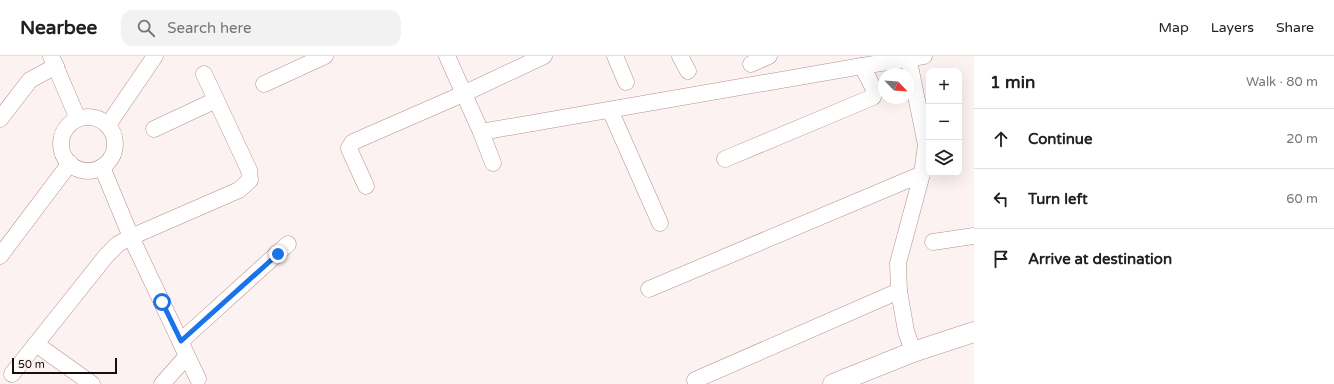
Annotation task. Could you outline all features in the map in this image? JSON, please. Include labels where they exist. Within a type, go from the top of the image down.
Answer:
[{"type":"main road","points":[[833,384],[913,352],[974,332]]},
{"type":"street","points":[[108,125],[156,56]]},
{"type":"street","points":[[264,84],[325,56]]},
{"type":"street","points":[[447,56],[481,132],[493,163]]},
{"type":"street","points":[[366,186],[350,151],[353,142],[463,94],[544,56]]},
{"type":"street","points":[[614,56],[626,82]]},
{"type":"street","points":[[680,56],[688,72]]},
{"type":"street","points":[[751,64],[769,56]]},
{"type":"street","points":[[481,132],[914,57],[926,145],[922,174],[898,263],[899,292],[906,331],[913,352]]},
{"type":"street","points":[[0,119],[30,80],[53,61],[78,119]]},
{"type":"street","points":[[725,159],[873,97],[875,91],[862,66]]},
{"type":"street","points":[[12,374],[106,256],[118,244],[239,190],[250,180],[249,170],[204,74]]},
{"type":"street","points":[[154,129],[216,100]]},
{"type":"street","points":[[610,110],[660,223]]},
{"type":"street","points":[[86,117],[94,117],[102,120],[108,125],[115,139],[115,147],[113,155],[108,162],[102,167],[94,170],[77,168],[70,163],[62,148],[62,139],[68,127],[78,119],[86,117]]},
{"type":"street","points":[[0,256],[70,163]]},
{"type":"street","points":[[102,167],[132,237],[198,379]]},
{"type":"street","points":[[649,289],[922,174]]},
{"type":"street","points":[[933,242],[974,236]]},
{"type":"street","points":[[162,384],[184,348],[288,244]]},
{"type":"street","points":[[695,380],[899,292]]},
{"type":"street","points":[[36,344],[92,384]]},
{"type":"route","points":[[162,302],[181,341],[278,254]]}]
